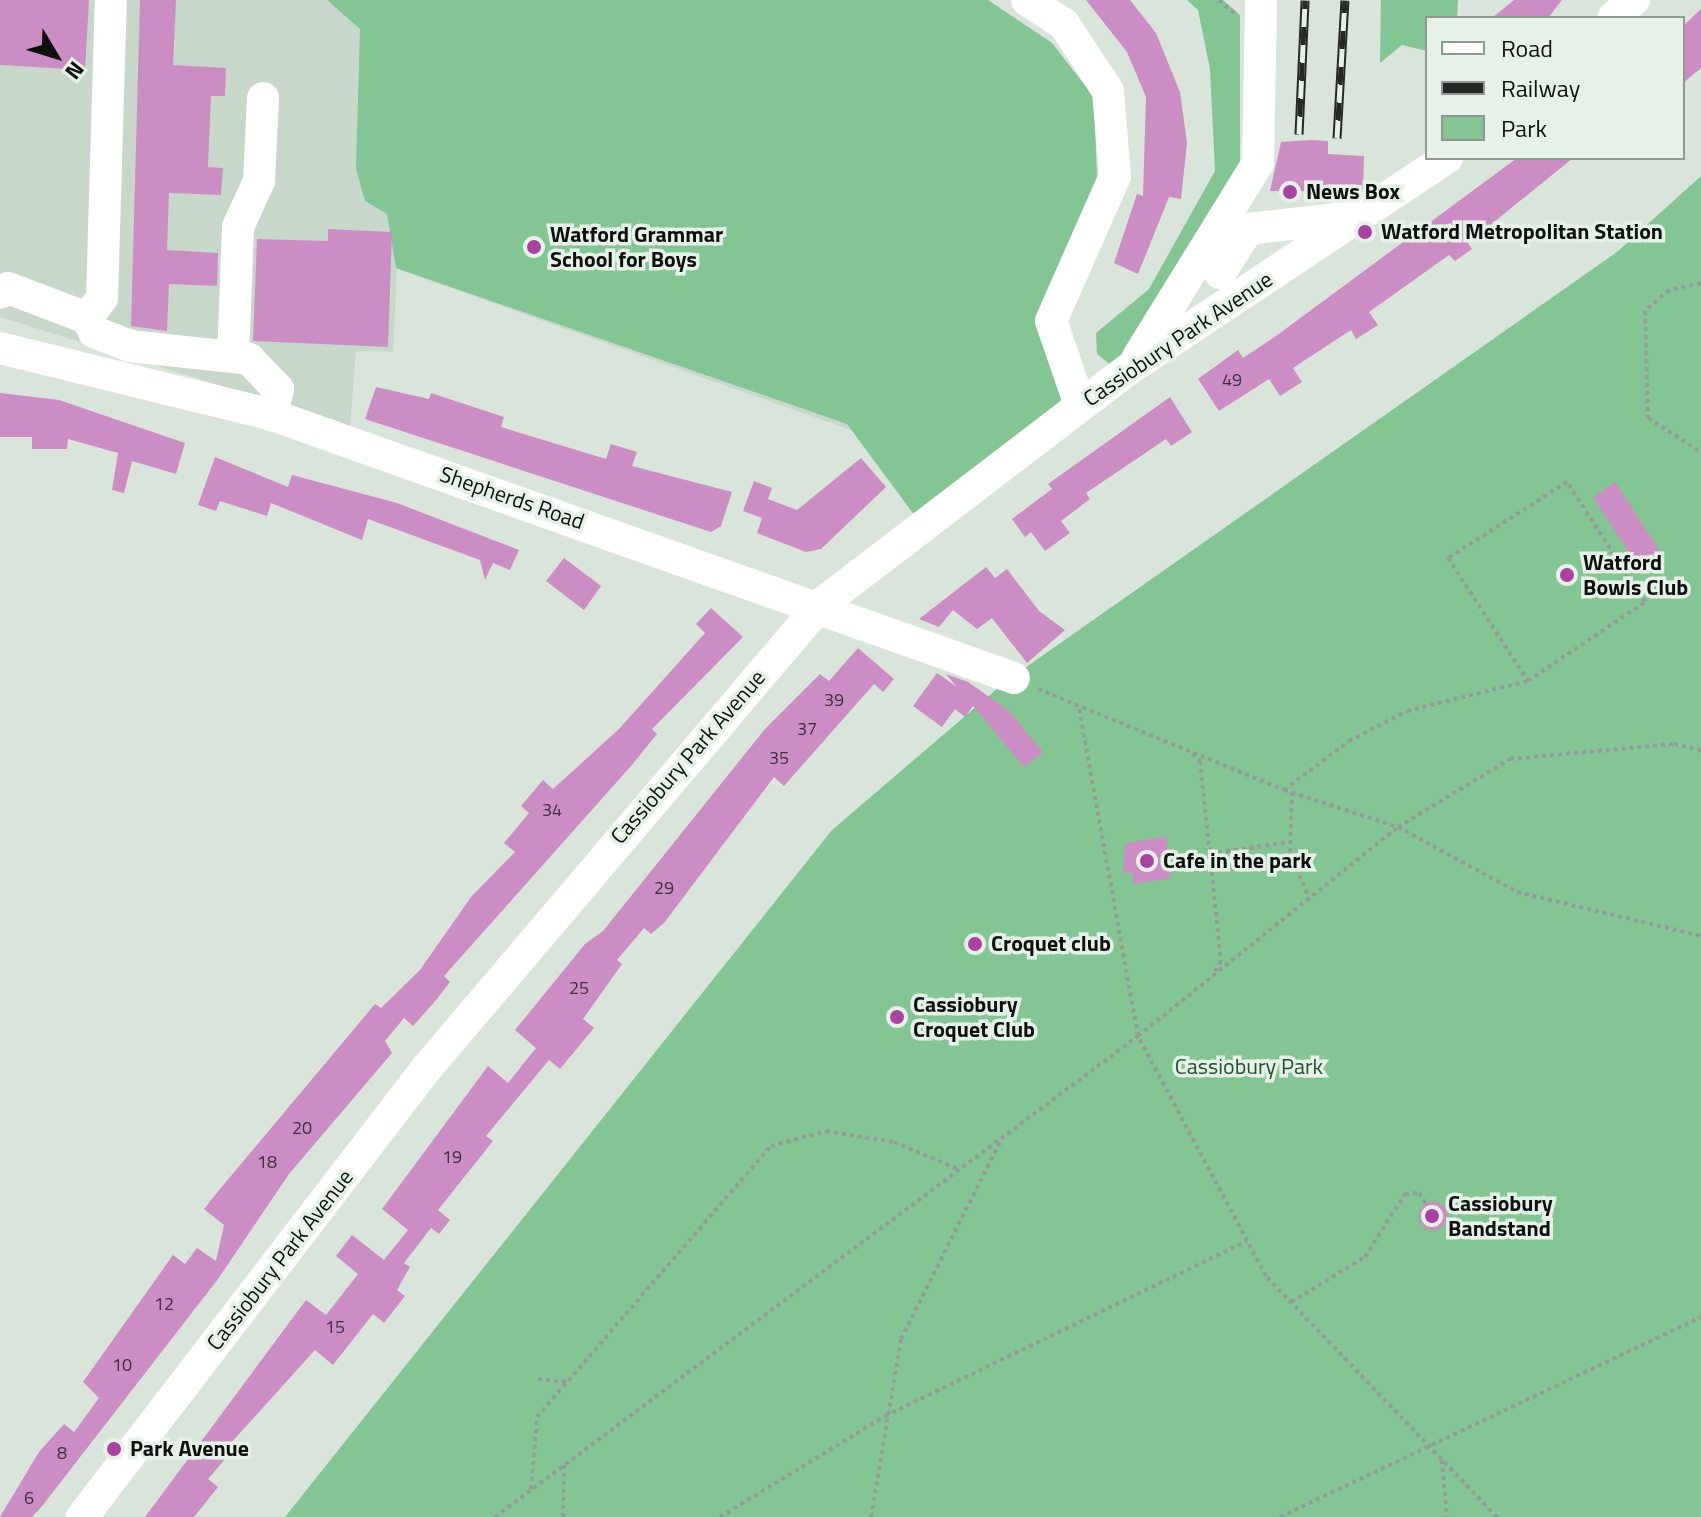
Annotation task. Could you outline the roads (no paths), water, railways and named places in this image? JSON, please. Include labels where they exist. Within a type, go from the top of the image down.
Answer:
[{"type":"street","points":[[87,318],[102,298],[111,0]]},
{"type":"street","points":[[1027,0],[1064,24],[1108,91],[1115,176],[1051,321],[1080,405]]},
{"type":"street","points":[[1615,16],[1634,0]]},
{"type":"street","points":[[1129,369],[1201,265],[1258,163],[1249,8]]},
{"type":"street","points":[[233,357],[238,227],[259,181],[263,98]]},
{"type":"street","name":"Cassiobury Park Avenue","points":[[82,1517],[426,1069],[820,605],[1129,369],[1444,160]]},
{"type":"street","points":[[1179,336],[1248,229],[1362,216]]},
{"type":"street","points":[[0,293],[8,288],[87,318],[94,332],[130,346],[249,359],[278,389],[272,415]]},
{"type":"street","name":"Shepherds Road","points":[[0,348],[272,415],[820,605],[1014,678]]},
{"type":"railway","points":[[1299,134],[1305,0]]},
{"type":"railway","points":[[1337,138],[1345,0]]},
{"type":"place","name":"News Box","points":[[1290,192]]},
{"type":"place","name":"Watford Metropolitan Station","points":[[1365,232]]},
{"type":"place","name":"Watford Grammar School for Boys","points":[[534,247]]},
{"type":"place","name":"Watford Bowls Club","points":[[1567,575]]},
{"type":"place","name":"Cafe in the park","points":[[1147,861]]},
{"type":"place","name":"Croquet club","points":[[975,944]]},
{"type":"place","name":"Cassiobury Croquet Club","points":[[897,1017]]},
{"type":"place","name":"Cassiobury Bandstand","points":[[1432,1216]]},
{"type":"place","name":"Park Avenue","points":[[114,1449]]},
{"type":"park label","name":"Cassiobury Park","points":[[1249,1067]]}]
